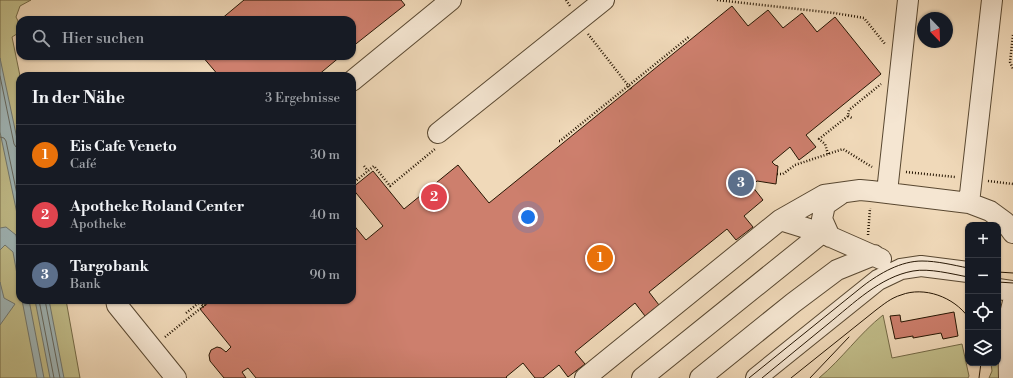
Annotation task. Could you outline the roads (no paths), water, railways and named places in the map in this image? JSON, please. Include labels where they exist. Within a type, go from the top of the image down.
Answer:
[{"type":"street","points":[[356,78],[451,0]]},
{"type":"street","points":[[438,133],[604,0]]},
{"type":"street","points":[[879,191],[908,0]]},
{"type":"street","points":[[969,203],[992,0]]},
{"type":"street","points":[[586,378],[780,220],[824,195],[860,190],[879,191],[969,203],[990,211],[1005,222],[1013,233]]},
{"type":"street","points":[[826,235],[822,219],[825,205],[843,192]]},
{"type":"street","points":[[780,220],[826,235],[897,266],[965,283]]},
{"type":"street","points":[[642,378],[826,235]]},
{"type":"street","points":[[700,378],[793,303],[837,270],[871,254]]},
{"type":"street","points":[[756,378],[878,280],[901,269],[921,266],[965,272]]},
{"type":"street","points":[[1001,278],[1013,279]]},
{"type":"street","points":[[1001,290],[1013,292]]},
{"type":"street","points":[[1009,378],[1008,322],[1013,302]]},
{"type":"street","points":[[117,304],[176,378]]},
{"type":"water","points":[[0,58],[16,134],[16,209],[0,132]]},
{"type":"water","points":[[6,227],[16,235],[16,269],[13,252],[5,245],[0,250],[0,228]]},
{"type":"water","points":[[0,282],[4,298],[15,304],[0,325]]},
{"type":"water","points":[[23,304],[30,304],[44,378],[37,378]]},
{"type":"water","points":[[36,304],[50,304],[64,378],[50,378]]},
{"type":"tram line","points":[[749,378],[863,286],[891,269],[906,263],[922,261],[939,262],[965,267]]},
{"type":"tram line","points":[[762,378],[868,292],[889,279],[901,274],[919,270],[965,276]]},
{"type":"tram line","points":[[1001,272],[1013,273]]},
{"type":"tram line","points":[[1001,282],[1013,283]]},
{"type":"tram line","points":[[791,378],[891,299],[897,296],[919,292],[938,295],[955,304],[965,314]]},
{"type":"tram line","points":[[810,378],[849,337]]},
{"type":"tram line","points":[[979,378],[981,366]]},
{"type":"place","name":"Targobank","points":[[741,183]]},
{"type":"place","name":"Apotheke Roland Center","points":[[434,197]]},
{"type":"place","name":"Eis Cafe Veneto","points":[[600,258]]}]
